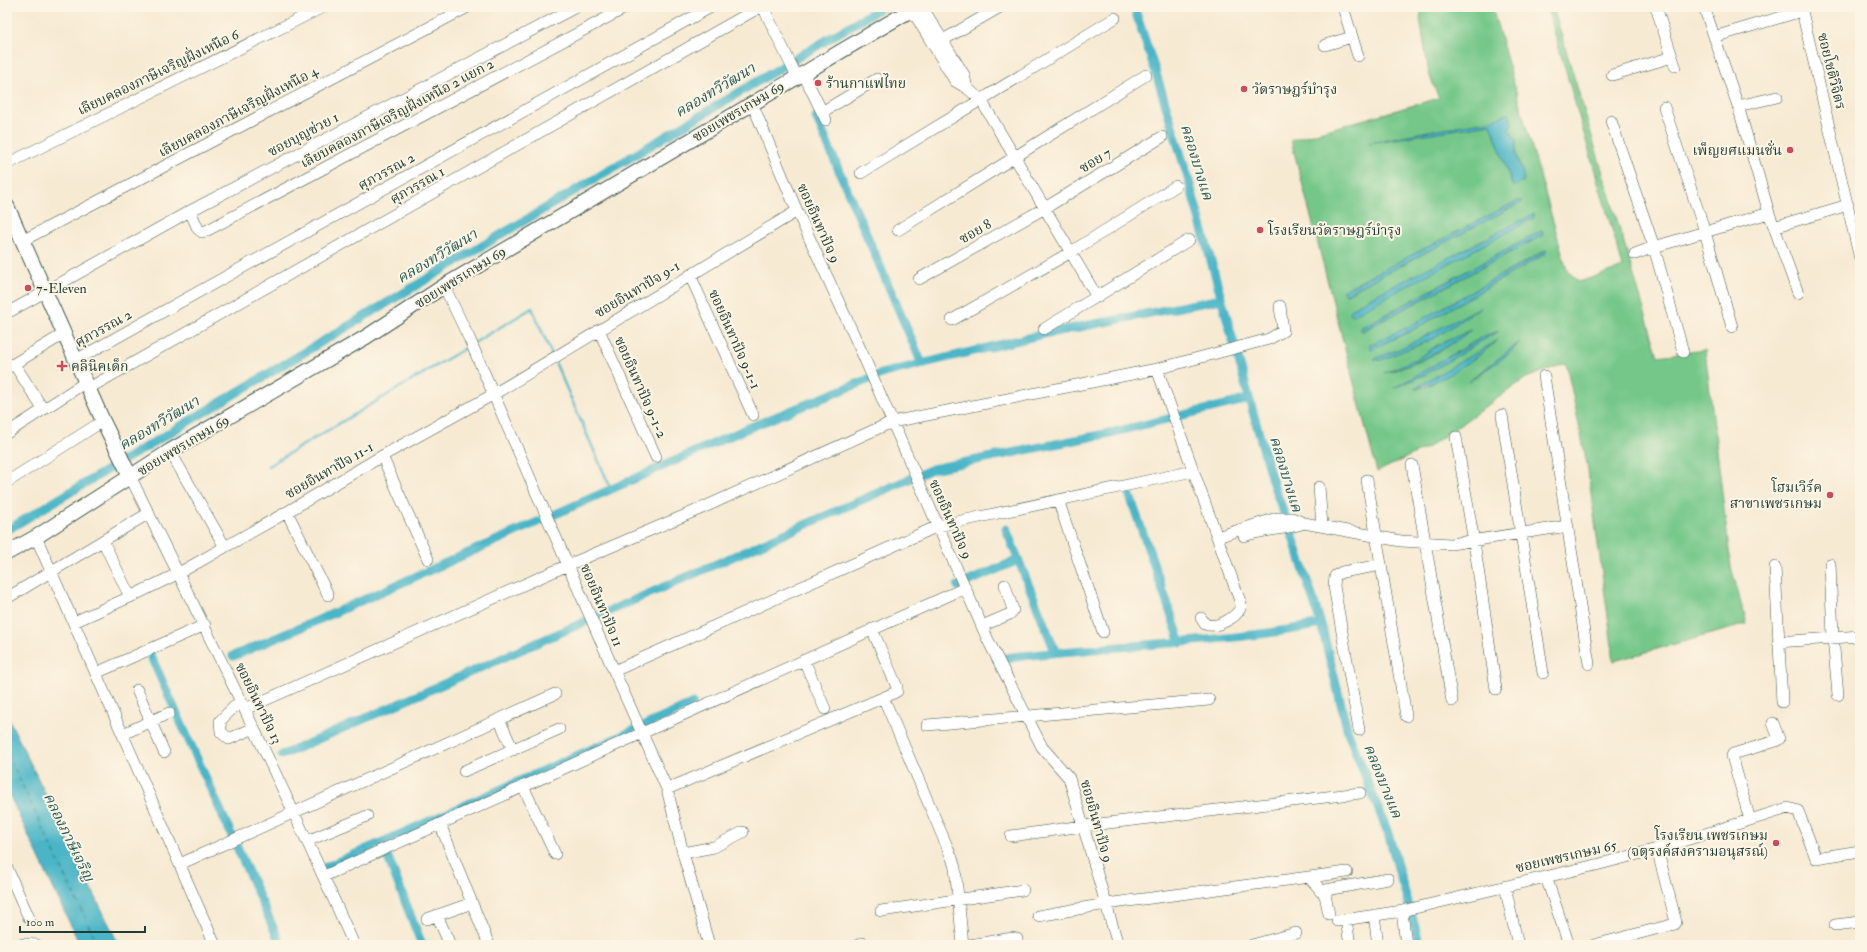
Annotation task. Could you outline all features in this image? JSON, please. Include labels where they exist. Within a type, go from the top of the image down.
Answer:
[{"type":"main road","name":"ซอยเพชรเกษม 69","points":[[7,553],[36,537],[128,472],[170,451],[366,337],[444,286],[752,103],[798,74],[916,8]]},
{"type":"main road","points":[[7,208],[103,421],[128,472]]},
{"type":"street","name":"เลียบคลองภาษีเจริญฝั่งเหนือ 6","points":[[7,164],[323,7]]},
{"type":"street","name":"เลียบคลองภาษีเจริญฝั่งเหนือ 4","points":[[22,241],[468,7]]},
{"type":"street","name":"ซอยบุญช่วย 1","points":[[7,313],[190,211],[576,7]]},
{"type":"street","name":"เลียบคลองภาษีเจริญฝั่งเหนือ 2 แยก 2","points":[[190,211],[198,229],[202,232],[206,231],[627,7]]},
{"type":"street","name":"ศุภวรรณ 2","points":[[76,360],[711,7]]},
{"type":"street","name":"ศุภวรรณ 1","points":[[7,433],[43,409],[760,7]]},
{"type":"street","points":[[763,7],[787,57],[824,116],[878,79]]},
{"type":"street","points":[[943,40],[1000,7]]},
{"type":"street","points":[[1343,7],[1358,56]]},
{"type":"street","points":[[1612,75],[1674,62],[1656,7]]},
{"type":"street","points":[[1704,7],[1738,106],[1769,213],[1798,294]]},
{"type":"street","points":[[916,8],[943,40],[964,76],[967,88]]},
{"type":"street","points":[[916,8],[955,81],[967,88],[981,100],[1097,297]]},
{"type":"street","points":[[1714,37],[1802,9]]},
{"type":"street","name":"ซอยโชติวิจิตร","points":[[1802,9],[1848,205],[1857,235],[1860,259]]},
{"type":"street","points":[[861,173],[1115,18]]},
{"type":"street","points":[[1325,45],[1352,37]]},
{"type":"street","points":[[898,230],[1146,76]]},
{"type":"street","points":[[1738,106],[1777,97]]},
{"type":"street","name":"ซอยอินทาปัจ 9","points":[[752,103],[797,211],[982,626],[1042,747],[1069,778],[1118,945]]},
{"type":"street","points":[[1664,107],[1705,232],[1732,327]]},
{"type":"street","points":[[1611,121],[1654,247],[1683,352]]},
{"type":"street","name":"ซอย 7","points":[[1045,208],[1162,137]]},
{"type":"street","points":[[952,320],[1070,252],[1176,186]]},
{"type":"street","points":[[1774,227],[1848,205]]},
{"type":"street","name":"ซอย 8","points":[[919,279],[1045,208]]},
{"type":"street","name":"ซอยอินทาปัจ 9-1","points":[[494,394],[797,211]]},
{"type":"street","points":[[1635,254],[1769,213]]},
{"type":"street","points":[[1044,329],[1189,240]]},
{"type":"street","name":"ซอยอินทาปัจ 9-1-1","points":[[690,275],[752,415]]},
{"type":"street","name":"ซอยอินทาปัจ 11","points":[[444,286],[494,394],[614,671],[667,789],[682,853],[709,945]]},
{"type":"street","points":[[254,728],[229,739],[222,732],[220,721],[243,704],[568,564],[700,509],[892,422],[1157,369],[1240,348],[1269,339],[1283,331],[1280,306]]},
{"type":"street","name":"ซอยอินทาปัจ 9-1-2","points":[[599,330],[656,457]]},
{"type":"street","points":[[43,409],[12,369],[64,334]]},
{"type":"street","points":[[1157,369],[1241,603],[1241,609],[1236,615],[1212,625],[1205,624],[1201,618]]},
{"type":"street","points":[[1544,376],[1589,664]]},
{"type":"street","name":"ซอยอินทาปัจ 11-1","points":[[74,622],[179,573],[382,456],[494,394]]},
{"type":"street","points":[[1502,415],[1543,673]]},
{"type":"street","points":[[7,482],[103,421]]},
{"type":"street","points":[[1456,437],[1474,542],[1496,690]]},
{"type":"street","points":[[170,451],[225,547]]},
{"type":"street","points":[[382,456],[428,559]]},
{"type":"street","points":[[1412,465],[1452,701]]},
{"type":"street","points":[[614,671],[938,526],[1193,471]]},
{"type":"street","name":"ซอยอินทาปัจ 13","points":[[128,472],[243,704],[324,876],[354,945]]},
{"type":"street","points":[[1367,480],[1406,716]]},
{"type":"street","points":[[1319,487],[1322,526]]},
{"type":"street","points":[[1058,500],[1103,632]]},
{"type":"street","points":[[287,512],[328,595]]},
{"type":"street","points":[[7,598],[149,513]]},
{"type":"street","points":[[1218,540],[1257,527],[1292,522],[1426,543],[1451,544],[1474,542],[1568,526]]},
{"type":"street","points":[[36,537],[216,945]]},
{"type":"street","points":[[102,541],[130,597]]},
{"type":"street","points":[[1830,564],[1833,638],[1838,695]]},
{"type":"street","points":[[1359,730],[1334,586],[1335,576],[1342,572],[1381,565]]},
{"type":"street","points":[[1775,567],[1782,702]]},
{"type":"street","points":[[982,626],[1010,614],[1013,610],[1005,585]]},
{"type":"street","points":[[324,876],[523,786],[641,730],[804,660],[965,588]]},
{"type":"street","points":[[96,673],[205,625]]},
{"type":"street","points":[[667,789],[884,699],[897,691],[872,629]]},
{"type":"street","points":[[1778,642],[1860,636]]},
{"type":"street","points":[[804,660],[825,708]]},
{"type":"street","points":[[137,690],[164,752]]},
{"type":"street","points":[[180,864],[294,811],[555,694]]},
{"type":"street","points":[[884,699],[952,858],[955,868],[959,898],[963,945]]},
{"type":"street","points":[[927,724],[1209,700]]},
{"type":"street","points":[[123,734],[169,713]]},
{"type":"street","points":[[499,719],[513,750]]},
{"type":"street","points":[[1750,820],[1732,756],[1733,754],[1779,739],[1773,723]]},
{"type":"street","points":[[464,771],[558,729]]},
{"type":"street","points":[[523,786],[555,854]]},
{"type":"street","points":[[1011,836],[1360,793]]},
{"type":"street","name":"ซอยเพชรเกษม 65","points":[[1337,918],[1402,911],[1416,906],[1546,877],[1657,849],[1791,808],[1798,811],[1816,858],[1860,851]]},
{"type":"street","points":[[307,841],[367,816]]},
{"type":"street","points":[[440,824],[489,945]]},
{"type":"street","points":[[682,853],[714,847],[743,832]]},
{"type":"street","points":[[1594,945],[1623,941],[1675,924],[1676,922],[1657,849]]},
{"type":"street","points":[[7,868],[29,918]]},
{"type":"street","points":[[1038,916],[1106,904],[1347,872]]},
{"type":"street","points":[[1309,877],[1327,900],[1350,945]]},
{"type":"street","points":[[1546,877],[1569,945]]},
{"type":"street","points":[[1320,891],[1388,879]]},
{"type":"street","points":[[1505,886],[1517,941]]},
{"type":"street","points":[[881,911],[959,898],[1022,890]]},
{"type":"street","points":[[450,945],[432,917],[472,903]]},
{"type":"street","points":[[1402,911],[1406,945]]},
{"type":"street","points":[[1374,915],[1378,945]]},
{"type":"street","points":[[1836,926],[1860,922]]},
{"type":"street","points":[[1252,945],[1296,933]]},
{"type":"street","points":[[969,945],[1013,938],[1017,938],[1017,945]]},
{"type":"street","points":[[19,945],[36,945]]},
{"type":"green space","points":[[1422,7],[1492,7],[1567,270],[1579,282],[1623,267],[1547,7],[1553,7],[1658,356],[1705,350],[1731,567],[1747,624],[1614,661],[1587,464],[1566,363],[1526,378],[1430,446],[1377,472],[1291,140],[1439,98],[1429,74],[1420,19]],"holes":[[[1509,113],[1509,130],[1516,139],[1516,155],[1523,174],[1513,187],[1491,124],[1382,140],[1490,121]],[[1519,200],[1521,202],[1347,294],[1342,291]],[[1534,214],[1350,311],[1358,304]],[[1542,231],[1543,235],[1363,331],[1360,328]],[[1546,250],[1545,254],[1411,331],[1371,349],[1370,345],[1410,326]],[[1478,309],[1433,339],[1381,360],[1375,359],[1402,348]],[[1469,331],[1431,356],[1388,372],[1422,356],[1436,346]],[[1497,332],[1426,374],[1398,386],[1484,336]],[[1496,342],[1477,357],[1426,387],[1416,388]],[[1517,344],[1509,354],[1473,378]]]},
{"type":"water","points":[[1509,113],[1512,123],[1509,130],[1516,139],[1516,155],[1523,174],[1524,182],[1513,187],[1491,124],[1369,143],[1439,129],[1490,121]]},
{"type":"water","points":[[1519,200],[1522,202],[1346,294],[1342,291]]},
{"type":"water","points":[[1534,214],[1534,218],[1351,316],[1350,311],[1358,304]]},
{"type":"water","points":[[1542,231],[1543,235],[1362,331],[1359,329]]},
{"type":"water","points":[[1547,250],[1545,254],[1411,331],[1371,349],[1369,345],[1410,326]]},
{"type":"water","points":[[1481,307],[1433,339],[1381,360],[1374,359],[1402,348]]},
{"type":"water","points":[[1471,330],[1440,351],[1408,365],[1384,373],[1422,356],[1436,346]]},
{"type":"water","points":[[1499,331],[1426,374],[1394,388],[1485,336]]},
{"type":"water","points":[[1498,340],[1470,361],[1447,375],[1436,381],[1415,388]]},
{"type":"water","points":[[1520,342],[1509,354],[1468,382]]},
{"type":"water","points":[[7,715],[119,945],[80,945],[7,790]]},
{"type":"waterway","name":"คลองทวีวัฒนา","points":[[7,530],[882,7]]},
{"type":"waterway","name":"คลองบางแค","points":[[1134,7],[1188,178],[1273,484],[1292,534],[1321,624],[1348,732],[1388,833],[1420,945]]},
{"type":"waterway","points":[[816,117],[922,364]]},
{"type":"waterway","points":[[233,656],[307,625],[746,429],[884,373],[1044,334],[1221,299]]},
{"type":"waterway","points":[[474,343],[532,308],[552,355]]},
{"type":"waterway","points":[[268,466],[469,346]]},
{"type":"waterway","points":[[555,362],[611,489]]},
{"type":"waterway","points":[[282,755],[932,469],[1110,433],[1249,399]]},
{"type":"waterway","points":[[1130,496],[1181,643]]},
{"type":"waterway","points":[[1006,529],[1055,651]]},
{"type":"waterway","points":[[958,586],[1018,560]]},
{"type":"waterway","points":[[1005,658],[1044,653],[1243,636],[1321,624]]},
{"type":"waterway","points":[[150,654],[281,945]]},
{"type":"waterway","points":[[326,867],[693,704]]},
{"type":"waterway","points":[[387,855],[422,945]]},
{"type":"ferry route","points":[[7,753],[98,945]]},
{"type":"place","name":"ร้านกาแฟไทย","points":[[818,83]]},
{"type":"place","name":"วัดราษฎร์บำรุง","points":[[1244,89]]},
{"type":"place","name":"เพ็ญยศแมนชั่น","points":[[1790,150]]},
{"type":"place","name":"โรงเรียนวัดราษฎร์บำรุง","points":[[1260,230]]},
{"type":"place","name":"7-Eleven","points":[[28,288]]},
{"type":"place","name":"คลินิคเด็ก","points":[[62,366]]},
{"type":"place","name":"โฮมเวิร์ค สาขาเพชรเกษม","points":[[1830,495]]},
{"type":"place","name":"โรงเรียน เพชรเกษม (จตุรงค์สงครามอนุสรณ์)","points":[[1776,843]]},
{"type":"water label","name":"คลองภาษีเจริญ","points":[[69,837]]}]
